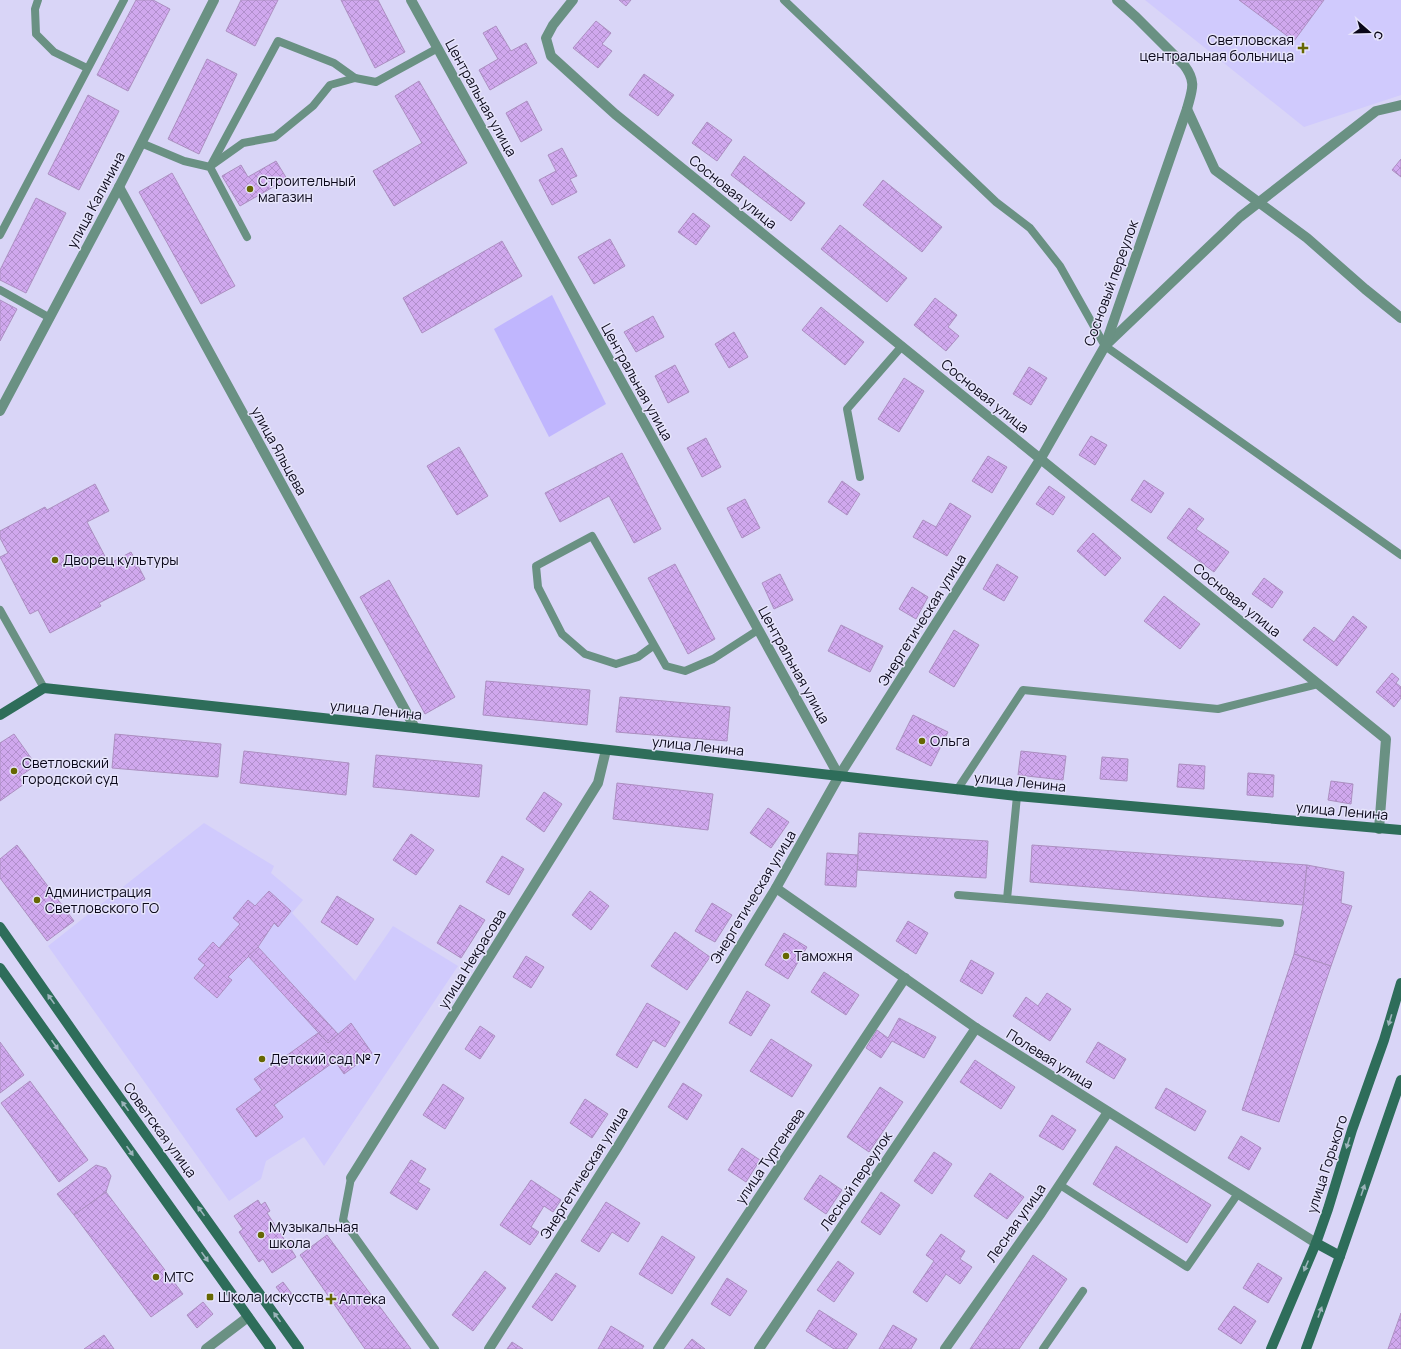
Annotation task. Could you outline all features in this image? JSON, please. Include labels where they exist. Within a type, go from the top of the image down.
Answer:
[{"type":"street","name":"улица Калинина","points":[[0,411],[119,187],[214,0]]},
{"type":"street","name":"Центральная улица","points":[[411,0],[839,776]]},
{"type":"street","name":"Сосновая улица","points":[[573,0],[553,25],[546,38],[551,56],[614,114],[1041,458],[1386,739],[1379,829]]},
{"type":"street","name":"Сосновый переулок","points":[[1041,458],[1105,346],[1187,109],[1192,80],[1189,72],[1136,17],[1116,0]]},
{"type":"street","points":[[1105,346],[1240,217],[1258,202],[1376,111],[1401,104]]},
{"type":"street","points":[[1187,109],[1215,170],[1307,238],[1365,289],[1401,318]]},
{"type":"street","name":"улица Яльцева","points":[[119,187],[415,728]]},
{"type":"street","name":"Энергетическая улица","points":[[489,1349],[617,1148],[776,888],[839,776],[1041,458]]},
{"type":"street","points":[[0,715],[44,688]]},
{"type":"street","name":"улица Ленина","points":[[44,688],[415,728],[958,790],[1401,830]]},
{"type":"street","name":"улица Некрасова","points":[[351,1178],[598,783],[606,750]]},
{"type":"street","name":"Полевая улица","points":[[776,888],[976,1028],[1316,1243]]},
{"type":"street","name":"Советская улица","points":[[0,927],[97,1066],[299,1349]]},
{"type":"street","points":[[0,968],[271,1349]]},
{"type":"street","name":"улица Тургенева","points":[[658,1349],[905,978]]},
{"type":"street","name":"улица Горького","points":[[1271,1349],[1316,1243],[1352,1130],[1384,1040],[1401,983]]},
{"type":"street","name":"Лесной переулок","points":[[759,1349],[976,1028]]},
{"type":"street","points":[[1306,1349],[1401,1080]]},
{"type":"street","name":"Лесная улица","points":[[945,1349],[1060,1185],[1108,1112]]},
{"type":"street","points":[[1316,1243],[1340,1256]]},
{"type":"street","points":[[206,1349],[248,1317]]},
{"type":"lane","points":[[38,0],[34,9],[36,34],[54,52],[87,68]]},
{"type":"lane","points":[[0,235],[124,0]]},
{"type":"lane","points":[[784,0],[996,202],[1030,228],[1060,266],[1105,346],[1401,555]]},
{"type":"lane","points":[[210,167],[278,41],[334,64],[355,78],[376,82],[438,48]]},
{"type":"lane","points":[[141,143],[184,161],[210,167],[243,143],[274,136],[313,106],[330,85],[355,78]]},
{"type":"lane","points":[[210,167],[247,237]]},
{"type":"lane","points":[[0,290],[50,318]]},
{"type":"lane","points":[[860,477],[847,409],[902,346]]},
{"type":"lane","points":[[653,646],[638,657],[616,664],[585,654],[562,634],[538,587],[536,566],[592,536],[653,646],[666,666],[685,671],[713,659],[758,630]]},
{"type":"lane","points":[[0,610],[44,688]]},
{"type":"lane","points":[[958,790],[1023,690],[1218,709],[1318,684]]},
{"type":"lane","points":[[1007,899],[1017,796]]},
{"type":"lane","points":[[958,895],[1280,923]]},
{"type":"lane","points":[[351,1178],[343,1220],[435,1349]]},
{"type":"lane","points":[[1060,1185],[1187,1267],[1237,1194]]},
{"type":"lane","points":[[1043,1349],[1084,1291]]},
{"type":"shaded area","name":"Светловская центральная больница","points":[[1145,0],[1401,0],[1401,95],[1304,127]]},
{"type":"shaded area","points":[[552,295],[606,404],[549,437],[494,329]]},
{"type":"shaded area","name":"Детский сад № 7","points":[[204,823],[274,866],[271,873],[303,900],[292,913],[355,981],[393,926],[458,966],[324,1166],[304,1137],[266,1161],[261,1179],[229,1201],[48,946]]},
{"type":"building","points":[[136,0],[153,0],[170,9],[128,91],[97,75]]},
{"type":"building","points":[[241,0],[278,0],[255,46],[226,31]]},
{"type":"building","points":[[341,0],[378,0],[405,52],[375,68]]},
{"type":"building","points":[[619,0],[631,0],[626,6]]},
{"type":"building","points":[[1239,0],[1324,0],[1294,41]]},
{"type":"building","points":[[596,21],[611,33],[602,44],[612,51],[598,68],[573,48]]},
{"type":"building","points":[[496,26],[511,51],[526,43],[537,63],[490,90],[479,70],[498,59],[483,33]]},
{"type":"building","points":[[207,59],[237,74],[199,154],[168,139]]},
{"type":"building","points":[[644,74],[674,95],[658,116],[629,95]]},
{"type":"building","points":[[419,81],[467,163],[394,206],[373,171],[422,143],[395,96]]},
{"type":"building","points":[[88,95],[119,111],[79,190],[48,174]]},
{"type":"building","points":[[527,101],[542,130],[521,142],[506,113]]},
{"type":"building","points":[[707,122],[732,140],[717,161],[692,143]]},
{"type":"building","points":[[562,148],[577,176],[570,179],[577,192],[552,205],[539,180],[556,171],[548,155]]},
{"type":"building","points":[[744,156],[805,203],[791,221],[731,175]]},
{"type":"building","points":[[1401,159],[1401,177],[1392,170]]},
{"type":"building","name":"Строительный магазин","points":[[276,161],[287,179],[240,206],[222,176],[241,165],[248,177]]},
{"type":"building","points":[[172,173],[235,286],[201,304],[139,192]]},
{"type":"building","points":[[883,180],[942,227],[922,252],[863,205]]},
{"type":"building","points":[[36,198],[66,213],[26,293],[0,280],[0,270]]},
{"type":"building","points":[[693,213],[710,226],[696,245],[678,232]]},
{"type":"building","points":[[840,225],[907,278],[887,302],[821,249]]},
{"type":"building","points":[[610,239],[625,266],[594,284],[578,257]]},
{"type":"building","points":[[502,241],[522,276],[422,333],[403,298]]},
{"type":"building","points":[[935,298],[957,315],[948,327],[959,336],[946,351],[914,325]]},
{"type":"building","points":[[0,300],[17,309],[0,341]]},
{"type":"building","points":[[821,307],[864,342],[845,365],[802,330]]},
{"type":"building","points":[[653,316],[664,337],[636,352],[624,332]]},
{"type":"building","points":[[734,332],[748,357],[729,368],[715,344]]},
{"type":"building","points":[[675,365],[689,392],[668,403],[655,376]]},
{"type":"building","points":[[1029,367],[1047,378],[1031,405],[1013,394]]},
{"type":"building","points":[[904,378],[924,391],[899,432],[878,419]]},
{"type":"building","points":[[1091,436],[1107,445],[1095,465],[1079,455]]},
{"type":"building","points":[[706,438],[721,467],[702,477],[687,448]]},
{"type":"building","points":[[459,447],[488,496],[457,515],[427,466]]},
{"type":"building","points":[[622,453],[661,529],[634,543],[609,496],[560,522],[545,493]]},
{"type":"building","points":[[988,456],[1007,467],[992,493],[972,481]]},
{"type":"building","points":[[1144,480],[1164,493],[1151,513],[1131,500]]},
{"type":"building","points":[[842,481],[860,494],[847,515],[828,502]]},
{"type":"building","name":"Дворец культуры","points":[[95,484],[109,511],[87,522],[109,564],[131,552],[145,579],[99,603],[101,606],[50,633],[38,610],[30,614],[0,557],[8,553],[0,538],[0,531],[45,507],[47,510]]},
{"type":"building","points":[[1049,486],[1065,497],[1053,515],[1036,504]]},
{"type":"building","points":[[745,499],[760,528],[742,538],[727,508]]},
{"type":"building","points":[[950,503],[971,516],[947,556],[913,537],[923,520],[936,527]]},
{"type":"building","points":[[1189,508],[1204,519],[1196,529],[1229,552],[1214,572],[1167,538]]},
{"type":"building","points":[[1093,533],[1121,558],[1105,576],[1077,551]]},
{"type":"building","points":[[675,564],[715,639],[688,654],[648,578]]},
{"type":"building","points":[[997,564],[1018,577],[1004,601],[983,589]]},
{"type":"building","points":[[780,574],[793,600],[774,609],[762,583]]},
{"type":"building","points":[[1264,578],[1283,592],[1272,608],[1252,594]]},
{"type":"building","points":[[389,580],[455,697],[425,714],[360,597]]},
{"type":"building","points":[[912,587],[928,597],[916,619],[899,609]]},
{"type":"building","points":[[1164,596],[1200,624],[1180,649],[1144,621]]},
{"type":"building","points":[[1353,616],[1367,627],[1337,666],[1303,640],[1314,627],[1334,642]]},
{"type":"building","points":[[841,625],[883,646],[870,672],[828,651]]},
{"type":"building","points":[[954,630],[979,645],[954,687],[929,672]]},
{"type":"building","points":[[1392,673],[1399,679],[1396,683],[1401,687],[1401,698],[1394,707],[1376,692]]},
{"type":"building","points":[[486,681],[590,690],[587,725],[483,715]]},
{"type":"building","points":[[620,697],[730,707],[727,741],[616,732]]},
{"type":"building","name":"Ольга","points":[[913,715],[948,732],[931,766],[896,749]]},
{"type":"building","name":"Светловский городской суд","points":[[14,734],[36,765],[19,777],[24,784],[0,801],[0,743]]},
{"type":"building","points":[[115,734],[221,744],[218,777],[112,768]]},
{"type":"building","points":[[244,751],[349,763],[346,795],[240,783]]},
{"type":"building","points":[[1021,751],[1066,756],[1063,780],[1018,775]]},
{"type":"building","points":[[376,755],[482,765],[479,797],[373,787]]},
{"type":"building","points":[[1102,757],[1128,759],[1127,781],[1100,779]]},
{"type":"building","points":[[1179,764],[1205,766],[1204,789],[1177,787]]},
{"type":"building","points":[[1248,773],[1274,775],[1273,797],[1247,795]]},
{"type":"building","points":[[1331,781],[1353,784],[1351,804],[1328,800]]},
{"type":"building","points":[[617,783],[713,794],[708,830],[613,819]]},
{"type":"building","points":[[544,792],[562,804],[544,832],[526,819]]},
{"type":"building","points":[[768,808],[789,822],[771,848],[750,833]]},
{"type":"building","points":[[859,833],[988,841],[986,878],[857,870]]},
{"type":"building","points":[[411,834],[434,850],[416,875],[393,860]]},
{"type":"building","name":"Администрация Светловского ГО","points":[[17,845],[74,921],[47,941],[0,878],[0,859]]},
{"type":"building","points":[[1032,845],[1307,865],[1303,905],[1030,882]]},
{"type":"building","points":[[827,853],[858,855],[856,887],[825,885]]},
{"type":"building","points":[[502,856],[524,869],[509,895],[486,882]]},
{"type":"building","points":[[1307,865],[1344,872],[1341,903],[1352,906],[1331,966],[1294,954],[1303,905]]},
{"type":"building","points":[[269,891],[291,911],[278,927],[274,923],[258,947],[228,977],[232,980],[217,998],[194,978],[205,965],[198,959],[213,942],[219,948],[240,924],[233,918],[248,900],[255,906]]},
{"type":"building","points":[[590,891],[609,906],[591,930],[572,915]]},
{"type":"building","points":[[337,896],[374,919],[357,945],[321,922]]},
{"type":"building","points":[[712,903],[732,915],[715,942],[695,931]]},
{"type":"building","points":[[460,905],[485,920],[461,958],[437,943]]},
{"type":"building","points":[[908,921],[928,933],[916,954],[896,941]]},
{"type":"building","points":[[675,932],[710,957],[687,990],[651,966]]},
{"type":"building","name":"Таможня","points":[[784,933],[807,947],[788,979],[765,965]]},
{"type":"building","points":[[258,947],[338,1034],[328,1043],[248,956]]},
{"type":"building","points":[[1294,954],[1331,966],[1279,1122],[1242,1110]]},
{"type":"building","points":[[526,956],[544,967],[531,988],[513,977]]},
{"type":"building","points":[[971,960],[994,973],[982,994],[960,981]]},
{"type":"building","points":[[824,972],[859,995],[846,1015],[811,992]]},
{"type":"building","points":[[747,991],[770,1005],[751,1036],[729,1023]]},
{"type":"building","points":[[1047,993],[1071,1009],[1050,1041],[1013,1016],[1026,997],[1038,1006]]},
{"type":"building","points":[[647,1003],[680,1022],[665,1047],[653,1040],[637,1068],[616,1055]]},
{"type":"building","points":[[899,1018],[936,1037],[924,1058],[892,1041],[881,1058],[866,1048],[877,1030],[888,1038]]},
{"type":"building","points":[[351,1023],[372,1053],[344,1074],[335,1061],[274,1105],[283,1117],[256,1137],[236,1109],[262,1090],[254,1079],[318,1033],[328,1043]]},
{"type":"building","points":[[480,1026],[495,1036],[480,1059],[465,1049]]},
{"type":"building","points":[[771,1039],[812,1065],[792,1097],[750,1071]]},
{"type":"building","points":[[0,1042],[24,1075],[0,1093]]},
{"type":"building","points":[[1098,1042],[1126,1059],[1114,1079],[1086,1062]]},
{"type":"building","points":[[975,1060],[1015,1087],[1001,1109],[960,1082]]},
{"type":"building","points":[[30,1081],[88,1160],[59,1182],[1,1103]]},
{"type":"building","points":[[683,1083],[702,1095],[687,1120],[668,1107]]},
{"type":"building","points":[[443,1084],[464,1098],[445,1129],[423,1115]]},
{"type":"building","points":[[880,1087],[903,1102],[869,1152],[847,1137]]},
{"type":"building","points":[[1166,1088],[1206,1111],[1195,1131],[1155,1108]]},
{"type":"building","points":[[585,1099],[608,1114],[592,1138],[570,1123]]},
{"type":"building","points":[[1052,1115],[1076,1130],[1063,1150],[1039,1136]]},
{"type":"building","points":[[1241,1136],[1261,1148],[1249,1170],[1228,1158]]},
{"type":"building","points":[[1116,1146],[1211,1205],[1187,1243],[1093,1184]]},
{"type":"building","points":[[742,1148],[760,1160],[746,1182],[728,1170]]},
{"type":"building","points":[[934,1152],[952,1164],[932,1194],[914,1181]]},
{"type":"building","points":[[411,1160],[426,1169],[418,1182],[430,1189],[417,1210],[390,1193]]},
{"type":"building","points":[[96,1165],[106,1168],[111,1176],[106,1192],[74,1215],[57,1194]]},
{"type":"building","points":[[990,1173],[1024,1197],[1007,1219],[974,1196]]},
{"type":"building","points":[[820,1175],[842,1190],[826,1214],[804,1199]]},
{"type":"building","points":[[531,1180],[561,1200],[553,1212],[544,1206],[531,1227],[539,1232],[530,1245],[500,1225]]},
{"type":"building","points":[[106,1192],[183,1294],[151,1317],[74,1215]]},
{"type":"building","points":[[881,1192],[900,1205],[880,1235],[861,1222]]},
{"type":"building","name":"Музыкальная школа","points":[[258,1200],[261,1205],[265,1202],[270,1211],[267,1213],[286,1242],[290,1239],[295,1246],[291,1249],[296,1257],[272,1273],[263,1259],[259,1262],[239,1232],[243,1229],[234,1216]]},
{"type":"building","points":[[606,1202],[640,1223],[628,1242],[612,1232],[599,1252],[581,1241]]},
{"type":"building","points":[[941,1234],[965,1251],[960,1259],[972,1267],[960,1284],[946,1274],[927,1302],[913,1292],[934,1261],[926,1255]]},
{"type":"building","points":[[327,1235],[411,1349],[365,1349],[300,1255]]},
{"type":"building","points":[[662,1236],[695,1257],[672,1294],[639,1274]]},
{"type":"building","points":[[1033,1255],[1067,1279],[1019,1349],[970,1349]]},
{"type":"building","points":[[838,1261],[854,1273],[834,1302],[817,1290]]},
{"type":"building","points":[[1258,1263],[1282,1278],[1268,1303],[1243,1288]]},
{"type":"building","points":[[485,1271],[506,1288],[473,1331],[452,1315]]},
{"type":"building","points":[[556,1273],[576,1286],[552,1321],[532,1307]]},
{"type":"building","points":[[727,1278],[747,1291],[730,1316],[711,1304]]},
{"type":"building","points":[[283,1282],[292,1294],[285,1299],[276,1287]]},
{"type":"building","points":[[203,1302],[213,1314],[197,1328],[187,1315]]},
{"type":"building","points":[[1234,1306],[1256,1321],[1241,1344],[1218,1329]]},
{"type":"building","points":[[819,1310],[857,1334],[847,1349],[834,1349],[806,1331]]},
{"type":"building","points":[[1401,1313],[1401,1349],[1388,1349]]},
{"type":"building","points":[[893,1325],[917,1339],[911,1349],[879,1349]]},
{"type":"building","points":[[611,1326],[644,1346],[642,1349],[598,1349]]},
{"type":"building","points":[[104,1335],[114,1349],[84,1349]]},
{"type":"building","points":[[692,1339],[705,1349],[684,1349]]},
{"type":"building","points":[[512,1342],[523,1349],[507,1349]]},
{"type":"place","name":"Светловская центральная больница","points":[[1303,48]]},
{"type":"place","name":"Строительный магазин","points":[[250,189]]},
{"type":"place","name":"Дворец культуры","points":[[55,560]]},
{"type":"place","name":"Ольга","points":[[922,741]]},
{"type":"place","name":"Светловский городской суд","points":[[14,771]]},
{"type":"place","name":"Администрация Светловского ГО","points":[[37,900]]},
{"type":"place","name":"Таможня","points":[[786,956]]},
{"type":"place","name":"Детский сад № 7","points":[[262,1059]]},
{"type":"place","name":"Музыкальная школа","points":[[261,1235]]},
{"type":"place","name":"МТС","points":[[156,1277]]},
{"type":"place","name":"Школа искусств","points":[[210,1297]]},
{"type":"place","name":"Аптека","points":[[331,1299]]}]
